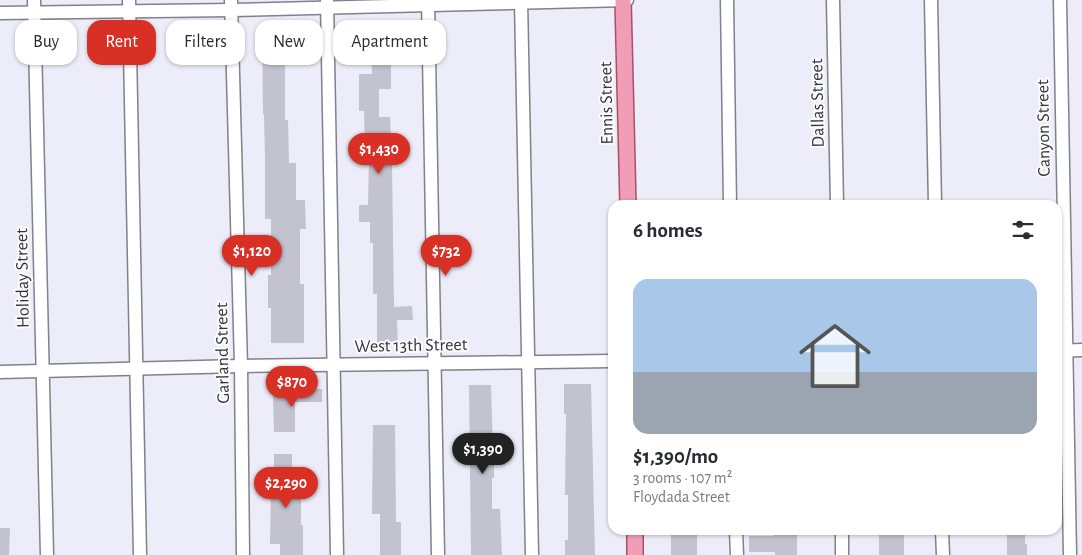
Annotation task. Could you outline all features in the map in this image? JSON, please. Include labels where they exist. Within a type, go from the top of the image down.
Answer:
[{"type":"main road","name":"Ennis Street","points":[[625,0],[628,200]]},
{"type":"main road","points":[[635,535],[635,555]]},
{"type":"street","points":[[0,13],[34,6],[625,0]]},
{"type":"street","points":[[727,0],[730,200]]},
{"type":"street","name":"Dallas Street","points":[[833,0],[837,200]]},
{"type":"street","points":[[931,0],[935,200]]},
{"type":"street","name":"Canyon Street","points":[[1060,0],[1061,200]]},
{"type":"street","points":[[521,1],[532,555]]},
{"type":"street","points":[[428,2],[438,555]]},
{"type":"street","points":[[327,4],[337,555]]},
{"type":"street","name":"Garland Street","points":[[232,5],[241,366],[243,555]]},
{"type":"street","name":"Holiday Street","points":[[34,6],[47,555]]},
{"type":"street","points":[[129,6],[138,368],[140,555]]},
{"type":"street","points":[[1062,351],[1082,350]]},
{"type":"street","name":"West 13th Street","points":[[0,372],[241,366],[608,361]]},
{"type":"street","name":"Canyon Street","points":[[1062,374],[1070,555]]},
{"type":"street","points":[[736,535],[736,555]]},
{"type":"street","points":[[842,535],[842,555]]},
{"type":"street","points":[[942,535],[943,555]]},
{"type":"building","points":[[262,65],[285,65],[285,120],[288,120],[289,163],[296,163],[296,200],[305,200],[306,229],[300,229],[300,284],[304,284],[304,343],[271,343],[271,308],[268,308],[268,275],[271,275],[271,219],[265,219]]},
{"type":"building","points":[[372,65],[391,65],[391,89],[379,89],[379,117],[390,117],[394,307],[412,306],[413,320],[397,320],[398,346],[377,346],[377,294],[373,294],[373,243],[370,243],[370,222],[359,222],[359,205],[368,205],[369,156],[365,156],[364,111],[359,111],[359,74],[372,74]]},
{"type":"building","points":[[564,384],[591,384],[595,555],[565,555],[565,540],[568,540],[568,495],[565,495],[566,414],[564,414]]},
{"type":"building","points":[[469,385],[491,385],[493,451],[505,451],[505,465],[494,465],[494,478],[492,478],[492,509],[500,509],[502,555],[471,555]]},
{"type":"building","points":[[294,389],[322,389],[322,402],[295,402],[295,432],[274,432],[273,396],[294,396]]},
{"type":"building","points":[[373,425],[395,425],[396,522],[401,522],[401,555],[380,555],[380,514],[372,514]]},
{"type":"building","points":[[274,454],[292,454],[292,485],[301,485],[303,555],[280,555],[280,544],[270,544],[271,485],[274,485]]},
{"type":"building","points":[[0,528],[10,528],[9,555],[0,555]]},
{"type":"building","points":[[671,535],[697,535],[697,555],[671,555]]},
{"type":"building","points":[[797,535],[797,555],[775,555],[775,552],[749,552],[749,536]]},
{"type":"building","points":[[879,535],[904,535],[904,555],[879,555]]},
{"type":"building","points":[[1007,535],[1025,535],[1027,555],[1007,555]]}]
